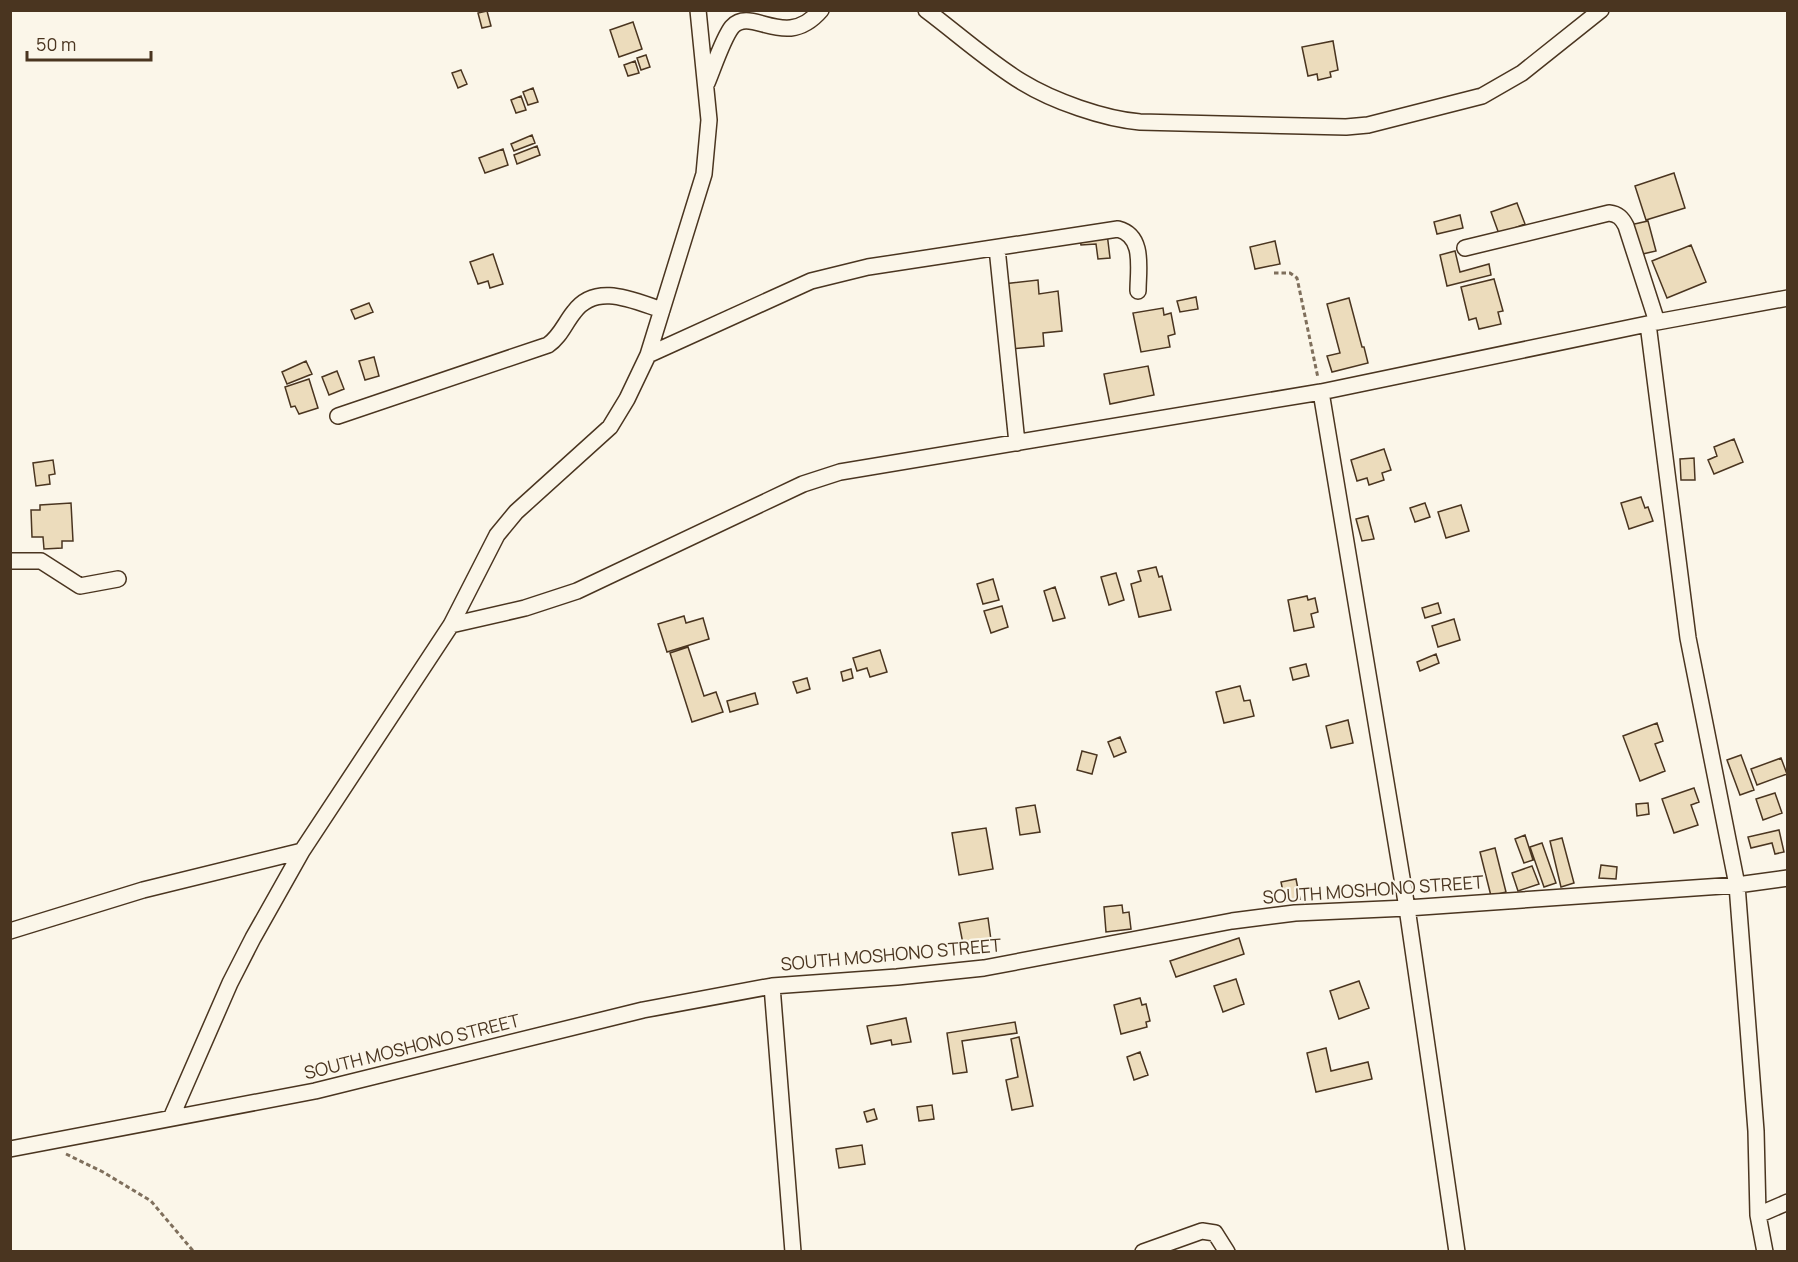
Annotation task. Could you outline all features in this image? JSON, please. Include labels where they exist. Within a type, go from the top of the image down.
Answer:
[{"type":"street","points":[[171,1118],[230,983],[302,851],[451,626],[497,535],[516,512],[610,427],[622,410],[648,355],[704,174],[709,137],[698,10]]},
{"type":"street","points":[[706,85],[730,31],[739,22],[750,20],[778,29],[786,29],[802,26],[821,10]]},
{"type":"street","points":[[926,10],[1027,85],[1106,117],[1140,122],[1346,127],[1368,125],[1482,96],[1522,73],[1601,10]]},
{"type":"street","points":[[1465,248],[1609,213],[1614,213],[1622,219],[1626,226],[1652,323],[1688,638],[1737,885],[1756,1131],[1758,1215],[1765,1251]]},
{"type":"street","points":[[648,355],[811,281],[831,275],[868,267],[1118,229],[1133,239],[1137,246],[1138,291]]},
{"type":"street","points":[[997,248],[1017,442]]},
{"type":"street","points":[[338,416],[548,345],[557,338],[580,305],[594,297],[615,296],[662,310]]},
{"type":"street","points":[[451,626],[525,608],[577,591],[787,491],[840,472],[1321,392],[1652,323],[1788,298]]},
{"type":"street","points":[[1321,392],[1407,908],[1457,1251]]},
{"type":"street","points":[[10,561],[41,561],[80,586],[118,579]]},
{"type":"street","points":[[10,932],[143,890],[302,851]]},
{"type":"street","name":"SOUTH MOSHONO STREET","points":[[10,1149],[315,1091],[643,1010],[772,986],[984,968],[1260,917],[1294,913],[1407,908],[1737,885],[1788,878]]},
{"type":"street","points":[[772,986],[793,1251]]},
{"type":"street","points":[[1758,1215],[1788,1202]]},
{"type":"street","points":[[1143,1251],[1202,1231],[1215,1233],[1227,1251]]},
{"type":"path","points":[[1274,273],[1290,273],[1297,278],[1321,392]]},
{"type":"path","points":[[43,1142],[103,1172],[152,1201],[194,1251]]},
{"type":"building","points":[[487,11],[491,26],[482,28],[478,13]]},
{"type":"building","points":[[633,22],[642,49],[619,57],[610,30]]},
{"type":"building","points":[[1333,41],[1338,70],[1330,72],[1331,77],[1318,80],[1317,74],[1308,76],[1302,47]]},
{"type":"building","points":[[646,55],[650,67],[641,70],[637,58]]},
{"type":"building","points":[[635,61],[639,73],[628,76],[624,65]]},
{"type":"building","points":[[461,70],[467,84],[458,88],[452,73]]},
{"type":"building","points":[[533,88],[538,102],[528,105],[523,92]]},
{"type":"building","points":[[521,96],[526,110],[516,113],[511,100]]},
{"type":"building","points":[[532,135],[535,143],[514,151],[511,144]]},
{"type":"building","points":[[537,146],[540,155],[517,164],[514,155]]},
{"type":"building","points":[[503,149],[508,165],[485,173],[479,158]]},
{"type":"building","points":[[1674,173],[1685,208],[1646,220],[1635,186]]},
{"type":"building","points":[[1517,203],[1525,224],[1499,234],[1491,212]]},
{"type":"building","points":[[1460,215],[1463,228],[1437,234],[1434,222]]},
{"type":"building","points":[[1648,221],[1656,251],[1638,255],[1630,225]]},
{"type":"building","points":[[1107,233],[1110,258],[1098,259],[1096,244],[1081,245],[1079,236]]},
{"type":"building","points":[[1275,241],[1280,264],[1255,269],[1250,247]]},
{"type":"building","points":[[1691,245],[1706,282],[1667,298],[1652,261]]},
{"type":"building","points":[[1455,251],[1460,272],[1489,264],[1491,275],[1447,286],[1440,255]]},
{"type":"building","points":[[493,254],[503,284],[490,288],[488,281],[478,284],[470,262]]},
{"type":"building","points":[[1494,279],[1503,311],[1498,312],[1501,324],[1479,329],[1476,318],[1469,320],[1461,287]]},
{"type":"building","points":[[1038,280],[1039,294],[1058,291],[1062,331],[1043,333],[1044,346],[1010,349],[1003,284]]},
{"type":"building","points":[[1196,297],[1198,309],[1180,312],[1177,301]]},
{"type":"building","points":[[1349,298],[1368,363],[1332,372],[1327,356],[1340,353],[1327,304]]},
{"type":"building","points":[[369,303],[373,312],[355,319],[351,310]]},
{"type":"building","points":[[1163,308],[1164,315],[1171,313],[1175,334],[1168,336],[1170,347],[1141,352],[1133,313]]},
{"type":"building","points":[[374,357],[379,376],[365,380],[359,361]]},
{"type":"building","points":[[306,361],[312,374],[287,384],[282,372]]},
{"type":"building","points":[[1148,366],[1154,395],[1110,404],[1104,374]]},
{"type":"building","points":[[337,371],[344,389],[329,395],[322,377]]},
{"type":"building","points":[[309,379],[318,408],[299,414],[295,406],[291,407],[285,387]]},
{"type":"building","points":[[1734,439],[1743,462],[1714,474],[1708,460],[1717,456],[1714,447]]},
{"type":"building","points":[[1384,449],[1391,470],[1382,473],[1384,480],[1369,485],[1367,478],[1357,481],[1351,460]]},
{"type":"building","points":[[1694,458],[1695,480],[1681,480],[1680,459]]},
{"type":"building","points":[[53,460],[55,474],[49,475],[50,484],[36,486],[33,463]]},
{"type":"building","points":[[1641,497],[1653,521],[1629,529],[1621,503]]},
{"type":"building","points":[[71,503],[73,541],[62,541],[62,548],[44,549],[43,537],[32,537],[31,510],[40,510],[40,505]]},
{"type":"building","points":[[1425,503],[1430,517],[1415,522],[1410,508]]},
{"type":"building","points":[[1461,505],[1469,531],[1446,538],[1438,512]]},
{"type":"building","points":[[1368,516],[1374,539],[1362,541],[1356,519]]},
{"type":"building","points":[[1156,567],[1159,577],[1162,576],[1171,610],[1139,617],[1131,584],[1141,581],[1138,571]]},
{"type":"building","points":[[1116,573],[1124,600],[1109,605],[1101,577]]},
{"type":"building","points":[[993,579],[999,600],[983,604],[977,584]]},
{"type":"building","points":[[1055,587],[1065,618],[1053,621],[1044,591]]},
{"type":"building","points":[[1307,596],[1308,600],[1315,598],[1318,612],[1311,614],[1314,627],[1294,631],[1288,600]]},
{"type":"building","points":[[1438,603],[1441,613],[1425,618],[1422,608]]},
{"type":"building","points":[[1002,606],[1008,627],[991,633],[984,611]]},
{"type":"building","points":[[684,616],[686,623],[703,618],[709,639],[667,652],[658,624]]},
{"type":"building","points":[[1454,619],[1460,640],[1438,647],[1432,626]]},
{"type":"building","points":[[688,647],[704,696],[716,692],[723,712],[692,722],[670,653]]},
{"type":"building","points":[[880,650],[887,672],[870,677],[867,668],[857,671],[853,658]]},
{"type":"building","points":[[1436,654],[1439,663],[1420,671],[1417,662]]},
{"type":"building","points":[[1306,664],[1309,676],[1293,680],[1290,668]]},
{"type":"building","points":[[851,669],[853,678],[843,681],[841,672]]},
{"type":"building","points":[[807,678],[810,689],[797,693],[793,682]]},
{"type":"building","points":[[1240,686],[1244,701],[1250,700],[1254,716],[1224,723],[1216,692]]},
{"type":"building","points":[[755,693],[758,704],[730,712],[727,701]]},
{"type":"building","points":[[1348,720],[1353,743],[1331,748],[1326,726]]},
{"type":"building","points":[[1657,723],[1663,741],[1655,744],[1665,771],[1640,781],[1623,736]]},
{"type":"building","points":[[1120,737],[1126,752],[1114,757],[1108,742]]},
{"type":"building","points":[[1082,751],[1097,755],[1092,774],[1077,770]]},
{"type":"building","points":[[1741,755],[1754,790],[1740,795],[1727,760]]},
{"type":"building","points":[[1781,758],[1787,774],[1757,785],[1751,769]]},
{"type":"building","points":[[1694,788],[1699,802],[1691,805],[1698,825],[1674,833],[1662,799]]},
{"type":"building","points":[[1775,793],[1782,813],[1763,820],[1756,799]]},
{"type":"building","points":[[1648,803],[1649,814],[1637,816],[1636,804]]},
{"type":"building","points":[[1035,805],[1040,832],[1020,835],[1016,808]]},
{"type":"building","points":[[986,828],[993,869],[959,875],[952,833]]},
{"type":"building","points":[[1779,830],[1784,852],[1775,854],[1772,843],[1751,848],[1748,837]]},
{"type":"building","points":[[1525,835],[1533,860],[1524,863],[1515,839]]},
{"type":"building","points":[[1562,838],[1574,883],[1561,887],[1550,841]]},
{"type":"building","points":[[1542,843],[1556,883],[1544,887],[1530,847]]},
{"type":"building","points":[[1495,848],[1506,892],[1491,896],[1480,852]]},
{"type":"building","points":[[1601,865],[1617,867],[1616,879],[1599,878]]},
{"type":"building","points":[[1532,866],[1539,884],[1518,891],[1512,873]]},
{"type":"building","points":[[1296,879],[1300,899],[1285,901],[1281,882]]},
{"type":"building","points":[[1122,905],[1123,913],[1129,912],[1131,929],[1106,932],[1104,907]]},
{"type":"building","points":[[988,918],[991,940],[963,944],[959,923]]},
{"type":"building","points":[[1239,938],[1244,954],[1176,977],[1170,961]]},
{"type":"building","points":[[1236,979],[1244,1004],[1223,1012],[1214,986]]},
{"type":"building","points":[[1359,981],[1369,1008],[1339,1019],[1330,991]]},
{"type":"building","points":[[1140,998],[1142,1005],[1146,1004],[1150,1021],[1146,1022],[1147,1027],[1121,1034],[1114,1005]]},
{"type":"building","points":[[906,1018],[911,1042],[892,1045],[891,1040],[871,1044],[867,1026]]},
{"type":"building","points":[[1015,1022],[1017,1033],[962,1041],[967,1072],[953,1074],[947,1033]]},
{"type":"building","points":[[1019,1037],[1033,1106],[1012,1110],[1006,1080],[1018,1077],[1011,1039]]},
{"type":"building","points":[[1326,1048],[1331,1071],[1368,1062],[1372,1079],[1316,1092],[1307,1053]]},
{"type":"building","points":[[1140,1052],[1148,1075],[1134,1080],[1127,1057]]},
{"type":"building","points":[[932,1105],[934,1119],[919,1121],[917,1107]]},
{"type":"building","points":[[874,1109],[877,1119],[867,1122],[864,1112]]},
{"type":"building","points":[[862,1145],[865,1164],[839,1168],[836,1149]]}]
